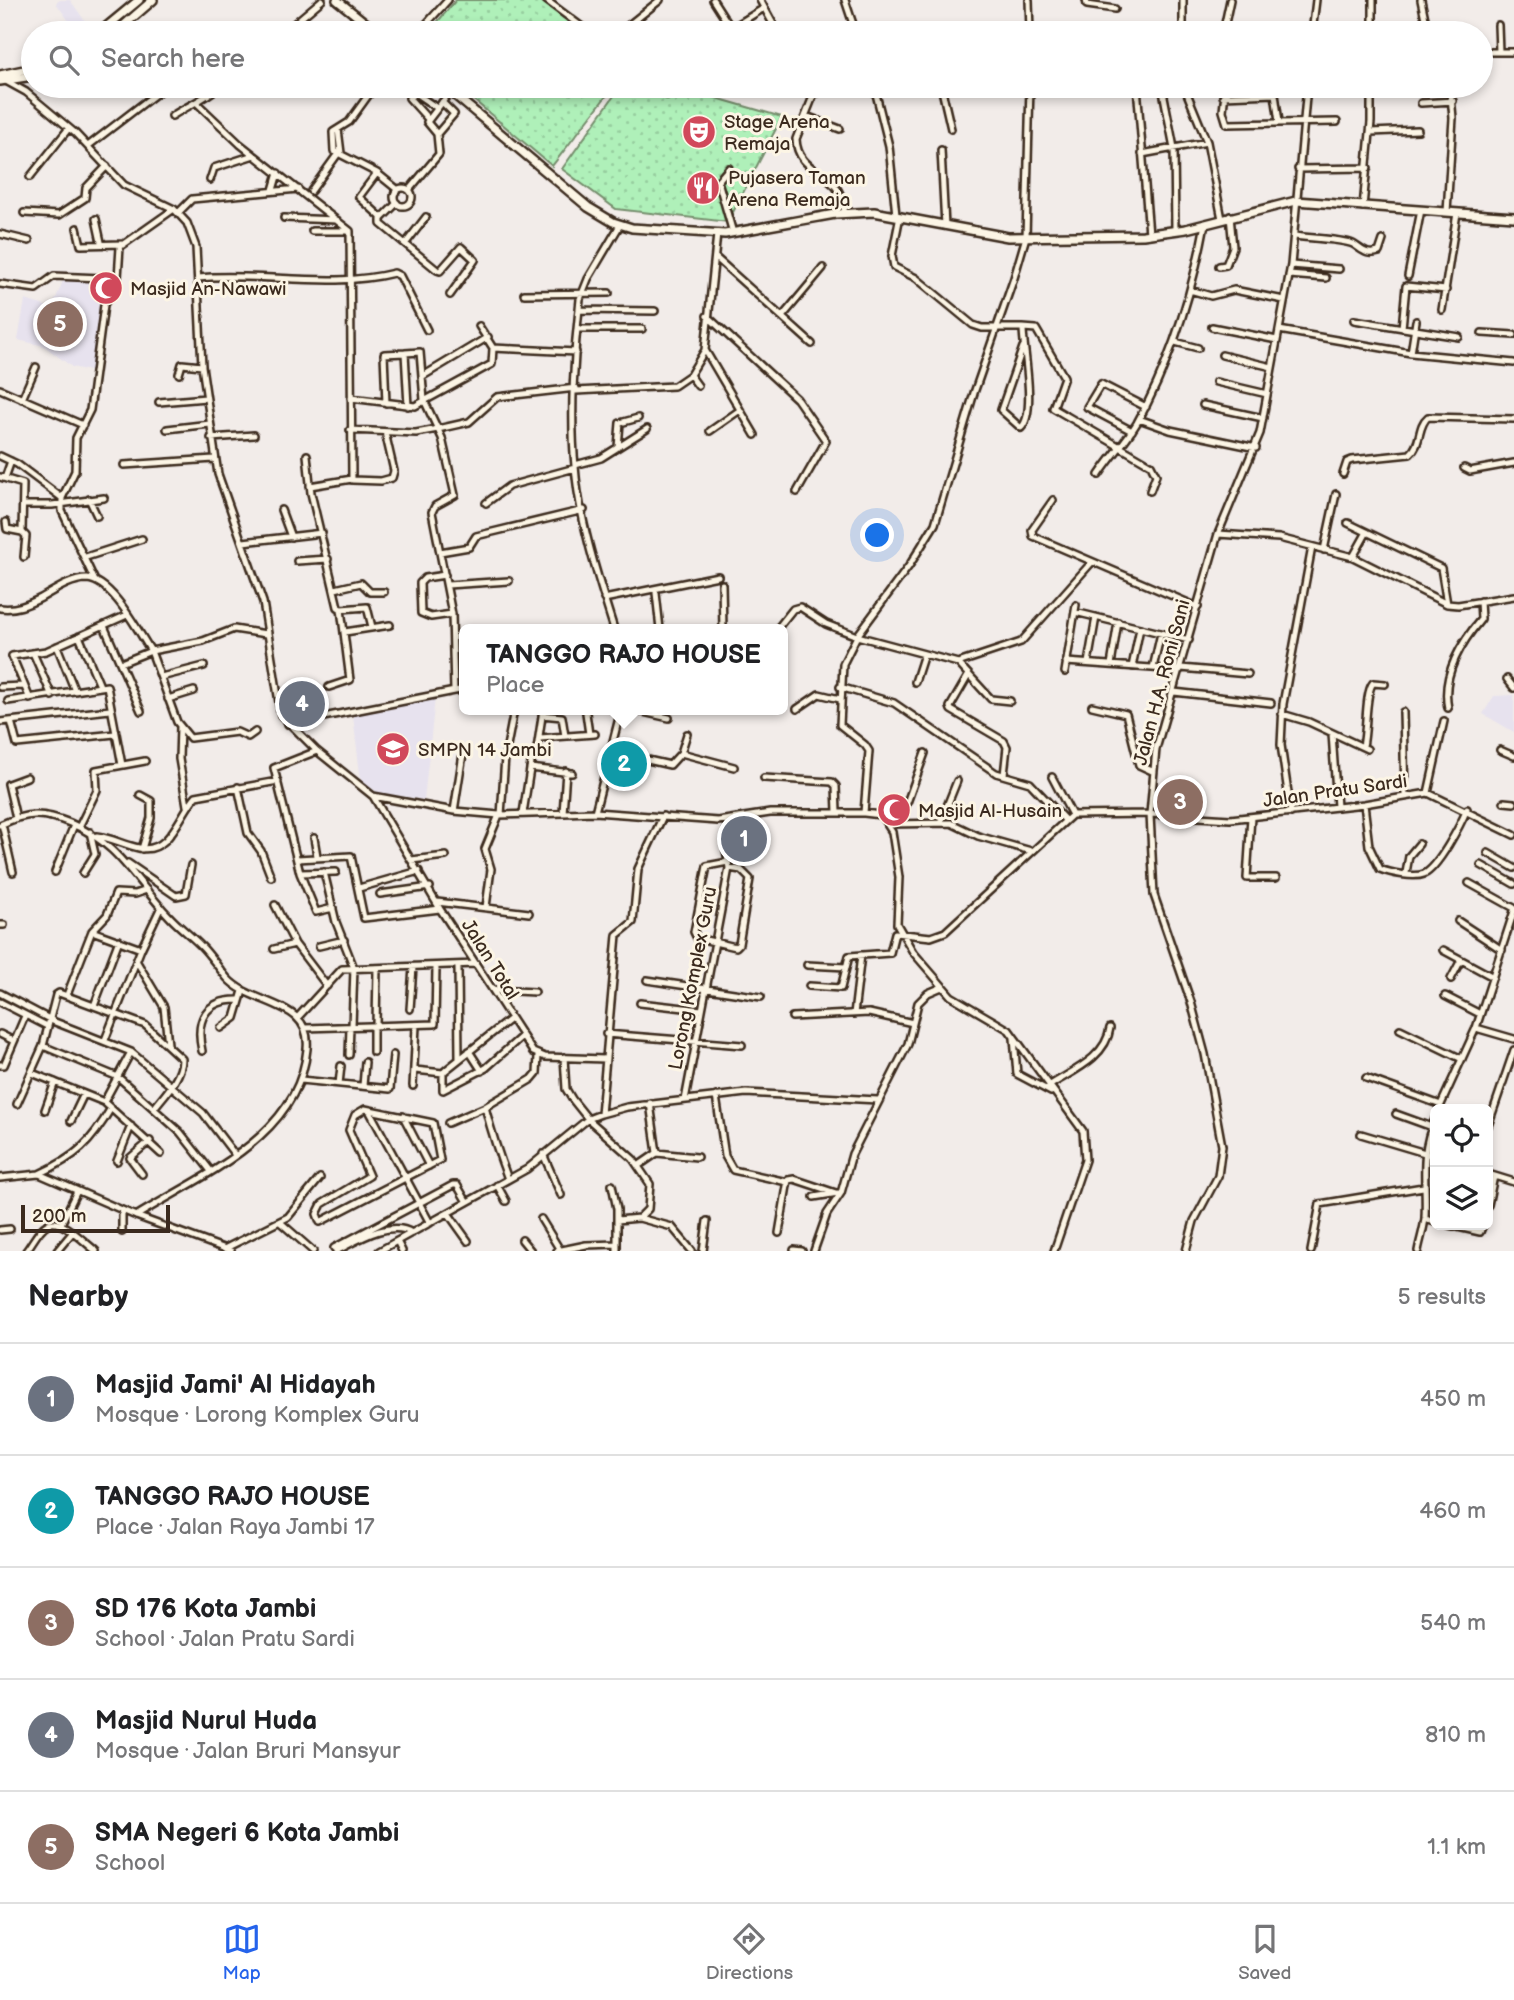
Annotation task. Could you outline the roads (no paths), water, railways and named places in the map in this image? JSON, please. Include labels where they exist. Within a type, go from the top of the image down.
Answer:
[{"type":"main road","points":[[114,21],[139,0]]},
{"type":"main road","points":[[129,21],[153,0]]},
{"type":"main road","points":[[337,0],[363,21]]},
{"type":"main road","points":[[2,79],[21,72]]},
{"type":"main road","points":[[2,79],[21,77]]},
{"type":"main road","points":[[457,98],[587,207],[620,225],[665,232],[733,233],[845,213],[898,215],[996,236],[1149,234],[1205,224],[1296,201],[1514,217]]},
{"type":"street","points":[[297,21],[322,0]]},
{"type":"street","points":[[429,21],[448,0]]},
{"type":"street","points":[[546,0],[574,21]]},
{"type":"street","points":[[632,21],[660,0]]},
{"type":"street","points":[[713,0],[727,21]]},
{"type":"street","points":[[760,0],[771,21]]},
{"type":"street","points":[[845,0],[852,21]]},
{"type":"street","points":[[1029,0],[1030,21]]},
{"type":"street","points":[[1086,0],[1087,5],[1115,9]]},
{"type":"street","points":[[1183,0],[1183,21]]},
{"type":"street","points":[[1226,21],[1230,0]]},
{"type":"street","points":[[1313,21],[1316,0]]},
{"type":"street","points":[[1373,0],[1373,21]]},
{"type":"street","points":[[1421,0],[1425,21]]},
{"type":"street","points":[[746,21],[764,8]]},
{"type":"street","points":[[1498,25],[1499,52]]},
{"type":"street","points":[[1493,52],[1514,52]]},
{"type":"street","points":[[2,79],[21,89]]},
{"type":"street","points":[[33,98],[69,128],[124,184],[177,211],[187,223],[196,247],[202,366],[214,459],[263,601],[279,708],[284,720],[317,751],[373,796],[454,811],[500,815],[595,812],[727,820],[769,813],[837,812],[881,816],[890,824],[899,877],[897,914],[900,932],[942,987],[963,1004],[1004,1025],[1083,1131],[1086,1149],[1077,1188],[1054,1251]]},
{"type":"street","points":[[88,146],[150,98]]},
{"type":"street","points":[[172,116],[184,107],[198,104],[205,98]]},
{"type":"street","points":[[365,98],[349,121],[333,132],[333,144],[339,154],[377,173],[398,190],[409,190],[439,155],[437,134],[427,124],[445,98]]},
{"type":"street","points":[[410,98],[409,101],[428,119]]},
{"type":"street","points":[[421,98],[437,108]]},
{"type":"street","points":[[813,98],[796,139],[796,146],[807,167],[835,187],[845,213]]},
{"type":"street","points":[[877,98],[889,146],[898,215],[892,256],[894,267],[916,278],[973,325],[1035,329],[1064,376],[1053,408],[1156,470],[1150,491]]},
{"type":"street","points":[[944,98],[951,130]]},
{"type":"street","points":[[864,813],[869,751],[865,744],[840,725],[839,699],[843,664],[857,636],[909,566],[935,524],[974,393],[998,328],[1026,237],[1030,98]]},
{"type":"street","points":[[1138,98],[1149,234]]},
{"type":"street","points":[[1165,98],[1174,148],[1175,230]]},
{"type":"street","points":[[1189,98],[1207,142],[1226,218],[1231,256],[1226,265],[1219,266]]},
{"type":"street","points":[[1224,98],[1223,111],[1227,124],[1337,122]]},
{"type":"street","points":[[1276,98],[1279,122]]},
{"type":"street","name":"Jalan H.A. Roni Sani","points":[[1186,1251],[1194,1222],[1218,1176],[1222,1146],[1205,1054],[1191,1002],[1154,895],[1150,814],[1152,771],[1218,534],[1256,448],[1263,418],[1291,265],[1306,98]]},
{"type":"street","points":[[1363,207],[1371,132],[1371,98]]},
{"type":"street","points":[[1447,212],[1452,98]]},
{"type":"street","points":[[1421,103],[1453,101]]},
{"type":"street","points":[[437,134],[454,114],[442,102]]},
{"type":"street","points":[[198,104],[254,155],[350,231]]},
{"type":"street","points":[[422,113],[430,104]]},
{"type":"street","points":[[806,116],[840,129]]},
{"type":"street","points":[[30,177],[69,128]]},
{"type":"street","points":[[1371,132],[1418,130]]},
{"type":"street","points":[[1142,154],[1207,142]]},
{"type":"street","points":[[941,150],[945,226]]},
{"type":"street","points":[[311,191],[339,154]]},
{"type":"street","points":[[210,180],[214,168],[254,155]]},
{"type":"street","points":[[24,213],[59,215],[85,198],[86,188],[107,166]]},
{"type":"street","points":[[729,168],[718,181],[733,233]]},
{"type":"street","points":[[1298,169],[1368,168]]},
{"type":"street","points":[[273,190],[278,173]]},
{"type":"street","points":[[377,173],[359,197],[382,218]]},
{"type":"street","points":[[61,501],[75,471],[76,438],[90,410],[104,305],[117,282],[119,252],[123,244],[192,199],[298,189]]},
{"type":"street","points":[[397,203],[394,196],[398,190]]},
{"type":"street","points":[[409,190],[412,197],[409,203],[397,203],[382,218],[381,224],[438,271],[459,248],[475,260],[450,295]]},
{"type":"street","points":[[1408,276],[1421,210]]},
{"type":"street","points":[[1442,310],[1457,213]]},
{"type":"street","points":[[406,243],[426,217]]},
{"type":"street","points":[[284,218],[337,220]]},
{"type":"street","points":[[96,219],[101,242]]},
{"type":"street","points":[[1099,475],[1116,448],[1132,431],[1146,407],[1175,342],[1205,224]]},
{"type":"street","points":[[612,624],[594,568],[575,466],[576,352],[582,292],[620,225]]},
{"type":"street","points":[[77,228],[80,245],[101,242],[123,244]]},
{"type":"street","points":[[312,231],[350,231]]},
{"type":"street","points":[[350,231],[352,480]]},
{"type":"street","points":[[350,430],[385,432],[438,429],[469,422],[497,397],[576,389],[674,386],[690,375],[705,350],[717,233]]},
{"type":"street","points":[[0,234],[29,241]]},
{"type":"street","points":[[1294,236],[1349,243],[1360,252],[1373,254],[1379,252],[1383,240]]},
{"type":"street","points":[[715,257],[812,344]]},
{"type":"street","points":[[1291,265],[1339,270]]},
{"type":"street","points":[[782,317],[822,268]]},
{"type":"street","points":[[198,278],[224,276],[349,279],[394,273],[400,276],[427,330]]},
{"type":"street","points":[[1289,275],[1326,278]]},
{"type":"street","points":[[0,284],[36,289],[54,276],[101,278],[117,282]]},
{"type":"street","points":[[1402,328],[1401,308],[1406,286],[1446,289]]},
{"type":"street","points":[[1190,290],[1211,296],[1234,290],[1284,300]]},
{"type":"street","points":[[524,294],[608,293]]},
{"type":"street","points":[[579,310],[655,311]]},
{"type":"street","points":[[707,316],[797,399],[825,438],[827,444],[797,492]]},
{"type":"street","points":[[1354,320],[1459,337]]},
{"type":"street","points":[[1411,353],[1416,321]]},
{"type":"street","points":[[351,398],[408,406],[425,403],[492,364],[493,348],[479,326]]},
{"type":"street","points":[[1212,327],[1277,340]]},
{"type":"street","points":[[578,328],[642,329]]},
{"type":"street","points":[[1023,328],[1029,406],[1026,421],[1021,428],[1001,410],[1023,347]]},
{"type":"street","points":[[1279,330],[1411,353],[1514,363]]},
{"type":"street","points":[[1482,333],[1514,335]]},
{"type":"street","points":[[423,376],[488,337]]},
{"type":"street","points":[[1175,342],[1198,348]]},
{"type":"street","points":[[493,348],[576,352]]},
{"type":"street","points":[[705,350],[755,435]]},
{"type":"street","points":[[405,353],[408,406]]},
{"type":"street","points":[[386,403],[384,354],[422,354],[425,403],[438,429],[455,495],[435,506],[432,512],[452,614],[454,691]]},
{"type":"street","points":[[1222,355],[1272,367]]},
{"type":"street","points":[[179,374],[183,364],[202,366]]},
{"type":"street","points":[[22,399],[36,367]]},
{"type":"street","points":[[690,375],[698,386]]},
{"type":"street","points":[[1216,382],[1267,394]]},
{"type":"street","points":[[1132,431],[1095,414],[1087,407],[1087,403],[1101,384],[1146,407]]},
{"type":"street","points":[[0,389],[83,425]]},
{"type":"street","points":[[159,402],[206,398]]},
{"type":"street","points":[[1203,405],[1263,418]]},
{"type":"street","points":[[710,431],[740,410]]},
{"type":"street","points":[[1343,474],[1347,462],[1352,460],[1410,454],[1417,447],[1422,424],[1428,417],[1514,419]]},
{"type":"street","points":[[618,447],[620,423],[638,418]]},
{"type":"street","points":[[1139,419],[1170,430],[1256,448]]},
{"type":"street","points":[[167,429],[210,424]]},
{"type":"street","points":[[486,503],[509,486],[601,458],[647,429]]},
{"type":"street","points":[[310,486],[392,478],[394,471],[385,432]]},
{"type":"street","points":[[211,438],[254,435]]},
{"type":"street","points":[[0,456],[61,501],[95,580],[118,601],[150,651],[180,726],[187,736],[196,739],[237,732],[248,737],[255,732]]},
{"type":"street","points":[[307,456],[310,486],[341,609],[350,680],[329,687]]},
{"type":"street","points":[[124,465],[214,459]]},
{"type":"street","points":[[10,461],[2,477],[23,484],[22,532]]},
{"type":"street","points":[[1464,468],[1470,471],[1514,463]]},
{"type":"street","points":[[1324,550],[1336,494]]},
{"type":"street","points":[[23,505],[104,498]]},
{"type":"street","points":[[89,499],[97,516]]},
{"type":"street","points":[[1053,500],[1032,535],[1198,607]]},
{"type":"street","points":[[281,510],[291,537]]},
{"type":"street","points":[[440,552],[469,547],[476,536],[584,510]]},
{"type":"street","points":[[6,522],[7,529],[22,532],[26,536],[24,557]]},
{"type":"street","points":[[1349,523],[1441,568],[1447,604]]},
{"type":"street","points":[[1353,557],[1367,532]]},
{"type":"street","points":[[243,542],[322,533]]},
{"type":"street","points":[[1218,534],[1279,538],[1353,557],[1447,604],[1514,596]]},
{"type":"street","points":[[86,556],[142,538]]},
{"type":"street","points":[[1291,813],[1281,746],[1283,714],[1312,547]]},
{"type":"street","points":[[298,561],[328,559]]},
{"type":"street","points":[[781,624],[793,609],[800,607],[826,624],[857,636],[958,663],[1021,642],[1092,562]]},
{"type":"street","points":[[445,575],[425,578],[420,583],[421,613],[431,617],[452,614]]},
{"type":"street","points":[[604,599],[718,576]]},
{"type":"street","points":[[0,608],[26,606],[65,585],[85,579],[95,580]]},
{"type":"street","points":[[447,585],[509,582]]},
{"type":"street","points":[[335,589],[361,583],[370,592],[384,592]]},
{"type":"street","points":[[722,584],[723,624]]},
{"type":"street","points":[[656,593],[659,624]]},
{"type":"street","points":[[1448,708],[1447,686],[1452,664],[1468,635],[1481,619],[1480,601]]},
{"type":"street","points":[[341,609],[367,607],[372,627]]},
{"type":"street","points":[[1065,672],[1076,608],[1097,617],[1189,640]]},
{"type":"street","points":[[30,699],[11,657],[34,655],[127,615]]},
{"type":"street","points":[[1088,663],[1097,617]]},
{"type":"street","points":[[1111,665],[1118,622]]},
{"type":"street","points":[[345,632],[390,625]]},
{"type":"street","points":[[104,626],[141,711]]},
{"type":"street","points":[[1132,667],[1140,628]]},
{"type":"street","points":[[121,663],[150,651],[203,641],[234,629],[266,634]]},
{"type":"street","points":[[1153,668],[1161,633]]},
{"type":"street","points":[[79,636],[100,687]]},
{"type":"street","points":[[57,646],[75,691]]},
{"type":"street","points":[[915,682],[924,654]]},
{"type":"street","points":[[34,655],[52,696]]},
{"type":"street","points":[[1066,662],[1248,674]]},
{"type":"street","points":[[958,663],[992,699],[1010,701]]},
{"type":"street","points":[[161,677],[204,666]]},
{"type":"street","points":[[968,676],[950,707],[951,710],[1004,741],[1007,750],[1004,775]]},
{"type":"street","points":[[1507,679],[1514,688]]},
{"type":"street","points":[[1283,714],[1365,747],[1368,690],[1374,683],[1385,684]]},
{"type":"street","points":[[0,688],[23,685]]},
{"type":"street","points":[[8,701],[108,687],[122,765]]},
{"type":"street","points":[[809,986],[841,988],[849,956],[890,953],[893,935],[900,932],[931,937],[945,932],[1064,819],[1030,783],[996,773],[894,703],[840,687]]},
{"type":"street","points":[[288,724],[459,690]]},
{"type":"street","points":[[169,699],[194,691]]},
{"type":"street","points":[[1174,692],[1271,703]]},
{"type":"street","points":[[797,709],[819,694],[839,699]]},
{"type":"street","points":[[1092,706],[1126,714],[1139,765],[1142,769],[1152,771]]},
{"type":"street","points":[[0,722],[110,710]]},
{"type":"street","points":[[1403,712],[1405,796]]},
{"type":"street","points":[[486,907],[491,869],[485,849],[500,815],[505,757],[513,715]]},
{"type":"street","points":[[537,749],[543,715]]},
{"type":"street","points":[[552,715],[562,718],[565,737]]},
{"type":"street","points":[[540,738],[592,734],[587,715]]},
{"type":"street","points":[[595,812],[620,715]]},
{"type":"street","points":[[656,715],[670,718]]},
{"type":"street","points":[[11,721],[17,744],[115,734]]},
{"type":"street","points":[[1428,793],[1444,721]]},
{"type":"street","points":[[180,726],[179,760],[187,806]]},
{"type":"street","points":[[1332,733],[1337,807]]},
{"type":"street","points":[[612,752],[670,765],[681,753],[687,734]]},
{"type":"street","points":[[1500,750],[1514,756]]},
{"type":"street","points":[[317,751],[275,766],[300,873],[316,912],[333,908]]},
{"type":"street","points":[[681,753],[734,767]]},
{"type":"street","points":[[900,822],[925,753]]},
{"type":"street","points":[[454,811],[463,754]]},
{"type":"street","points":[[55,872],[97,790],[96,770],[145,761]]},
{"type":"street","points":[[523,814],[531,765],[569,772],[563,813]]},
{"type":"street","points":[[0,787],[27,777]]},
{"type":"street","points":[[764,778],[832,782],[836,786],[837,812]]},
{"type":"street","points":[[1052,778],[1072,816]]},
{"type":"street","points":[[97,836],[142,849],[160,845],[169,838],[187,806],[202,793],[278,781]]},
{"type":"street","points":[[941,821],[957,781]]},
{"type":"street","points":[[8,784],[16,818]]},
{"type":"street","points":[[238,787],[248,833],[261,851],[271,877]]},
{"type":"street","name":"Jalan Pratu Sardi","points":[[1064,819],[1072,816],[1150,814],[1251,817],[1364,804],[1428,793],[1514,835]]},
{"type":"street","points":[[140,795],[151,801],[152,808],[142,849]]},
{"type":"street","name":"Jalan Total","points":[[373,796],[521,1037],[538,1056]]},
{"type":"street","points":[[1504,802],[1514,803]]},
{"type":"street","points":[[1364,804],[1369,846],[1379,867],[1386,872],[1422,874],[1431,869],[1458,830],[1467,810]]},
{"type":"street","points":[[13,872],[1,824],[33,813],[47,814],[90,831],[125,862],[161,907],[243,991],[299,1016],[306,1028],[307,1045],[301,1080],[269,1130],[235,1155],[136,1216]]},
{"type":"street","points":[[601,1114],[617,935],[633,922],[638,869],[663,816]]},
{"type":"street","points":[[1251,817],[1247,878],[1276,878]]},
{"type":"street","name":"Lorong Komplex Guru","points":[[685,1100],[716,944],[728,865],[727,820]]},
{"type":"street","points":[[890,824],[941,821],[996,842],[1031,851]]},
{"type":"street","points":[[83,873],[95,853],[90,831]]},
{"type":"street","points":[[314,838],[317,856]]},
{"type":"street","points":[[1406,873],[1408,860],[1419,844]]},
{"type":"street","points":[[1488,853],[1514,868]]},
{"type":"street","points":[[297,859],[351,856],[364,918],[439,905],[528,912]]},
{"type":"street","points":[[411,860],[446,856]]},
{"type":"street","points":[[125,862],[141,869],[166,891],[176,896],[187,894],[191,865]]},
{"type":"street","points":[[728,865],[750,876],[739,944],[736,947],[697,938],[694,932],[707,866],[728,865]]},
{"type":"street","points":[[1481,865],[1514,884]]},
{"type":"street","points":[[359,888],[419,871]]},
{"type":"street","points":[[324,872],[333,908],[354,968],[349,1055]]},
{"type":"street","points":[[300,873],[336,872]]},
{"type":"street","points":[[1441,1104],[1476,1028],[1514,910],[1469,883]]},
{"type":"street","points":[[380,894],[430,887]]},
{"type":"street","points":[[67,995],[92,931],[107,915],[116,893],[135,894],[147,890]]},
{"type":"street","points":[[275,905],[295,944],[327,986]]},
{"type":"street","points":[[105,1040],[141,949],[161,907]]},
{"type":"street","points":[[1458,921],[1502,950]]},
{"type":"street","points":[[92,931],[141,949]]},
{"type":"street","points":[[94,1006],[119,940]]},
{"type":"street","points":[[319,946],[344,940]]},
{"type":"street","points":[[274,949],[295,944]]},
{"type":"street","points":[[1443,950],[1493,977]]},
{"type":"street","points":[[854,1014],[861,955]]},
{"type":"street","points":[[1451,979],[1461,960]]},
{"type":"street","points":[[137,962],[164,1007],[168,1044]]},
{"type":"street","points":[[299,1016],[338,971],[354,968],[458,967],[476,964]]},
{"type":"street","points":[[807,965],[846,967]]},
{"type":"street","points":[[410,1009],[412,967]]},
{"type":"street","points":[[306,1028],[416,1026],[437,1022],[436,967]]},
{"type":"street","points":[[458,967],[459,1058]]},
{"type":"street","points":[[373,1052],[377,968]]},
{"type":"street","points":[[647,980],[761,997]]},
{"type":"street","points":[[814,1251],[827,1214],[839,1193],[852,1154],[904,1051],[921,998],[942,987]]},
{"type":"street","points":[[493,990],[535,992]]},
{"type":"street","points":[[221,1028],[234,1018],[243,991]]},
{"type":"street","points":[[0,993],[48,1022]]},
{"type":"street","points":[[17,1104],[43,1046],[55,995],[67,995],[145,1025],[182,1059],[183,1064],[171,1086],[155,1107]]},
{"type":"street","points":[[1445,996],[1480,1014]]},
{"type":"street","points":[[202,1051],[198,1027],[204,1016],[217,1003],[240,1000]]},
{"type":"street","points":[[0,1002],[25,1016],[105,1040],[131,1052],[203,1113],[235,1155]]},
{"type":"street","points":[[640,1003],[702,1010]]},
{"type":"street","points":[[792,1017],[869,1013],[913,1023]]},
{"type":"street","points":[[0,1065],[4,1065],[25,1016]]},
{"type":"street","points":[[415,1070],[443,1073],[510,1019]]},
{"type":"street","points":[[413,1086],[416,1026]]},
{"type":"street","points":[[1049,1086],[1097,1055],[1107,1044],[1110,1028]]},
{"type":"street","points":[[1476,1028],[1514,1039]]},
{"type":"street","points":[[1400,1029],[1462,1059]]},
{"type":"street","points":[[0,1034],[14,1041]]},
{"type":"street","points":[[607,1034],[742,1045]]},
{"type":"street","points":[[443,1073],[446,1091],[482,1071],[521,1037]]},
{"type":"street","points":[[1014,1037],[1017,1074],[1054,1093]]},
{"type":"street","points":[[43,1046],[118,1077],[155,1107],[180,1132],[210,1170]]},
{"type":"street","points":[[1493,1111],[1514,1050]]},
{"type":"street","points":[[469,1051],[482,1071]]},
{"type":"street","points":[[104,1102],[131,1052]]},
{"type":"street","points":[[301,1080],[390,1089],[393,1055]]},
{"type":"street","points":[[448,1123],[485,1107],[532,1079],[537,1073],[538,1056],[605,1059]]},
{"type":"street","points":[[564,1057],[566,1088],[588,1119],[638,1166],[650,1184],[648,1209],[639,1218]]},
{"type":"street","points":[[363,1086],[365,1062]]},
{"type":"street","points":[[339,1084],[341,1066]]},
{"type":"street","points":[[33,1073],[104,1102],[162,1154]]},
{"type":"street","points":[[1367,1078],[1432,1104]]},
{"type":"street","points":[[46,1110],[55,1082]]},
{"type":"street","points":[[379,1251],[527,1169],[588,1119],[601,1114],[650,1103],[746,1093],[878,1100]]},
{"type":"street","points":[[71,1121],[84,1094]]},
{"type":"street","points":[[716,1096],[725,1156],[733,1170],[787,1182],[794,1179],[839,1193]]},
{"type":"street","points":[[650,1103],[657,1153]]},
{"type":"street","points":[[485,1107],[491,1139],[500,1154],[508,1179]]},
{"type":"street","points":[[0,1178],[39,1174],[57,1166],[93,1140],[111,1108]]},
{"type":"street","points":[[359,1110],[403,1116],[433,1122],[440,1160],[319,1222],[317,1214],[322,1204],[369,1176],[349,1130],[359,1110]]},
{"type":"street","points":[[370,1112],[430,1223]]},
{"type":"street","points":[[1396,1114],[1430,1126]]},
{"type":"street","points":[[403,1116],[429,1166]]},
{"type":"street","points":[[117,1161],[131,1126]]},
{"type":"street","points":[[1361,1134],[1430,1154]]},
{"type":"street","points":[[1418,1251],[1425,1219],[1425,1153],[1430,1134]]},
{"type":"street","points":[[142,1174],[131,1158],[150,1141]]},
{"type":"street","points":[[638,1166],[657,1153],[697,1157]]},
{"type":"street","points":[[542,1154],[561,1195]]},
{"type":"street","points":[[39,1174],[136,1216],[228,1250],[288,1217],[320,1178]]},
{"type":"street","points":[[1493,1176],[1514,1182]]},
{"type":"street","points":[[779,1233],[787,1182]]},
{"type":"street","points":[[335,1249],[455,1184],[467,1202]]},
{"type":"street","points":[[497,1185],[506,1201]]},
{"type":"street","points":[[541,1219],[559,1250],[617,1248],[617,1220],[612,1185]]},
{"type":"street","points":[[1311,1251],[1318,1207],[1322,1204],[1423,1187]]},
{"type":"street","points":[[61,1224],[77,1191]]},
{"type":"street","points":[[814,1197],[839,1193]]},
{"type":"street","points":[[122,1210],[122,1233]]},
{"type":"street","points":[[448,1213],[468,1241]]},
{"type":"street","points":[[617,1220],[639,1218],[672,1227],[692,1251]]},
{"type":"street","points":[[1425,1219],[1430,1220]]},
{"type":"street","points":[[703,1251],[707,1221]]},
{"type":"street","points":[[280,1222],[313,1251]]},
{"type":"street","points":[[26,1251],[48,1223],[61,1224],[93,1250]]},
{"type":"street","points":[[0,1230],[10,1229]]},
{"type":"street","points":[[335,1249],[370,1234],[398,1229],[412,1233]]},
{"type":"street","points":[[57,1251],[72,1233]]},
{"type":"street","points":[[522,1240],[531,1251]]},
{"type":"street","points":[[397,1241],[402,1251]]},
{"type":"street","points":[[794,1250],[802,1251]]},
{"type":"place","name":"Stage Arena Remaja","points":[[699,132]]},
{"type":"place","name":"Pujasera Taman Arena Remaja","points":[[703,188]]},
{"type":"place","name":"Masjid An-Nawawi","points":[[106,288]]},
{"type":"place","name":"SMA Negeri 6 Kota Jambi","points":[[60,324]]},
{"type":"place","name":"Masjid Nurul Huda","points":[[302,704]]},
{"type":"place","name":"SMPN 14 Jambi","points":[[393,749]]},
{"type":"place","name":"TANGGO RAJO HOUSE","points":[[624,764]]},
{"type":"place","name":"SD 176 Kota Jambi","points":[[1180,802]]},
{"type":"place","name":"Masjid Al-Husain","points":[[894,810]]},
{"type":"place","name":"Masjid Jami' Al Hidayah","points":[[744,839]]}]
